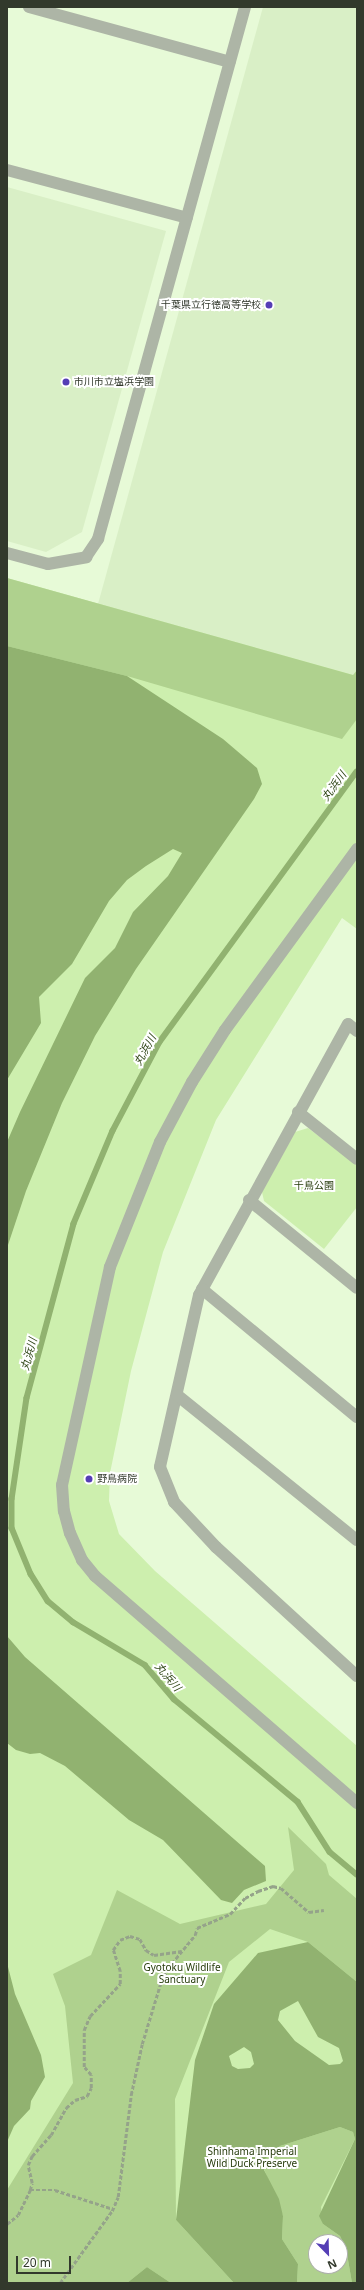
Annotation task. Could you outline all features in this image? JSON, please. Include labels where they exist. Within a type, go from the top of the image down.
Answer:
[{"type":"street","points":[[29,7],[230,62]]},
{"type":"street","points":[[7,553],[48,564],[86,557],[98,538],[245,7]]},
{"type":"street","points":[[7,170],[187,218]]},
{"type":"street","points":[[357,849],[225,1030],[192,1082],[160,1142],[110,1267],[62,1485],[64,1511],[70,1533],[82,1560],[95,1576],[357,1804]]},
{"type":"street","points":[[357,1032],[348,1024],[249,1200],[202,1289],[160,1467],[174,1502],[216,1547],[357,1676]]},
{"type":"street","points":[[298,1112],[357,1159]]},
{"type":"street","points":[[249,1200],[357,1288]]},
{"type":"street","points":[[202,1289],[357,1417]]},
{"type":"street","points":[[177,1395],[357,1540]]},
{"type":"path","points":[[60,2283],[113,2209],[122,2181],[131,2095],[148,2020],[161,1982],[182,1950],[198,1928],[230,1914],[245,1898],[273,1886],[281,1888],[309,1912],[324,1910]]},
{"type":"path","points":[[7,2224],[18,2215],[30,2190],[32,2183],[28,2165],[32,2156],[51,2135],[66,2108],[75,2100],[87,2096],[91,2088],[91,2075],[84,2067],[84,2030],[90,2016],[120,1984],[120,1971],[113,1950],[120,1940],[130,1936],[140,1939],[146,1950],[154,1955],[182,1950]]},
{"type":"path","points":[[30,2190],[55,2190],[113,2209]]},
{"type":"shaded area","name":"千葉県立行徳高等学校","points":[[263,7],[357,7],[357,670],[353,675],[98,604]]},
{"type":"shaded area","name":"市川市立塩浜学園","points":[[7,187],[166,231],[82,532],[46,552],[7,541]]},
{"type":"shaded area","points":[[7,646],[127,676],[223,739],[257,768],[262,784],[254,799],[136,969],[95,1036],[62,1103],[26,1191],[7,1248],[7,1142],[20,1112],[85,978],[115,948],[133,912],[168,876],[182,853],[173,849],[146,866],[127,880],[109,901],[72,964],[39,997],[41,1023],[7,1080]]},
{"type":"shaded area","points":[[7,1636],[25,1657],[265,1866],[266,1881],[244,1890],[232,1903],[221,1900],[163,1840],[129,1820],[65,1766],[40,1753],[30,1754],[16,1750],[7,1743]]},
{"type":"shaded area","points":[[308,1942],[357,1982],[357,2283],[352,2283],[348,2260],[348,2234],[337,2234],[323,2224],[319,2216],[355,2139],[353,2132],[340,2127],[280,2146],[265,2159],[264,2170],[279,2199],[283,2216],[282,2239],[298,2264],[297,2283],[234,2283],[176,2220],[195,2060],[214,2004],[258,1953]],"holes":[[[298,2001],[318,2037],[339,2048],[343,2061],[340,2064],[329,2065],[295,2041],[278,2020],[280,2011]],[[244,2047],[251,2052],[254,2064],[250,2068],[238,2069],[232,2066],[229,2056]]]},
{"type":"shaded area","points":[[7,1963],[15,1994],[41,2055],[45,2077],[31,2101],[30,2109],[14,2126],[7,2142]]},
{"type":"shaded area","points":[[147,2267],[171,2283],[127,2283]]},
{"type":"green space","name":"Gyotoku Wildlife Sanctuary","points":[[7,578],[357,676],[357,929],[342,918],[216,1120],[163,1252],[131,1371],[110,1473],[109,1501],[119,1534],[155,1571],[357,1746],[357,2283],[7,2283]]},
{"type":"green space","points":[[7,578],[353,675],[357,670],[357,719],[342,739],[127,676],[7,646]]},
{"type":"green space","name":"千鳥公園","points":[[308,1128],[357,1165],[357,1207],[324,1249],[264,1201],[262,1192],[295,1132]]},
{"type":"green space","points":[[288,1827],[326,1864],[329,1875],[357,1899],[357,1982],[308,1942],[270,1929],[229,1962],[175,2099],[176,2220],[234,2283],[171,2283],[147,2267],[127,2283],[7,2283],[7,2190],[73,2083],[65,2006],[53,1974],[91,1955],[117,1890],[180,1924],[266,1904],[294,1870]]},
{"type":"green space","points":[[340,2127],[353,2132],[355,2139],[321,2207],[323,2224],[337,2234],[308,2234],[308,2274],[348,2274],[348,2260],[352,2283],[297,2283],[298,2264],[282,2239],[283,2216],[264,2169],[265,2159],[280,2146]]},
{"type":"waterway","name":"丸浜川","points":[[357,772],[160,1042],[113,1131],[74,1224],[27,1398],[12,1499],[12,1528],[31,1574],[48,1601],[73,1622],[145,1665],[174,1699],[298,1802],[330,1852],[357,1875]]},
{"type":"place","name":"千葉県立行徳高等学校","points":[[269,305]]},
{"type":"place","name":"市川市立塩浜学園","points":[[66,382]]},
{"type":"place","name":"野鳥病院","points":[[89,1479]]},
{"type":"park label","name":"Shinhama Imperial Wild Duck Preserve","points":[[252,2156]]}]
